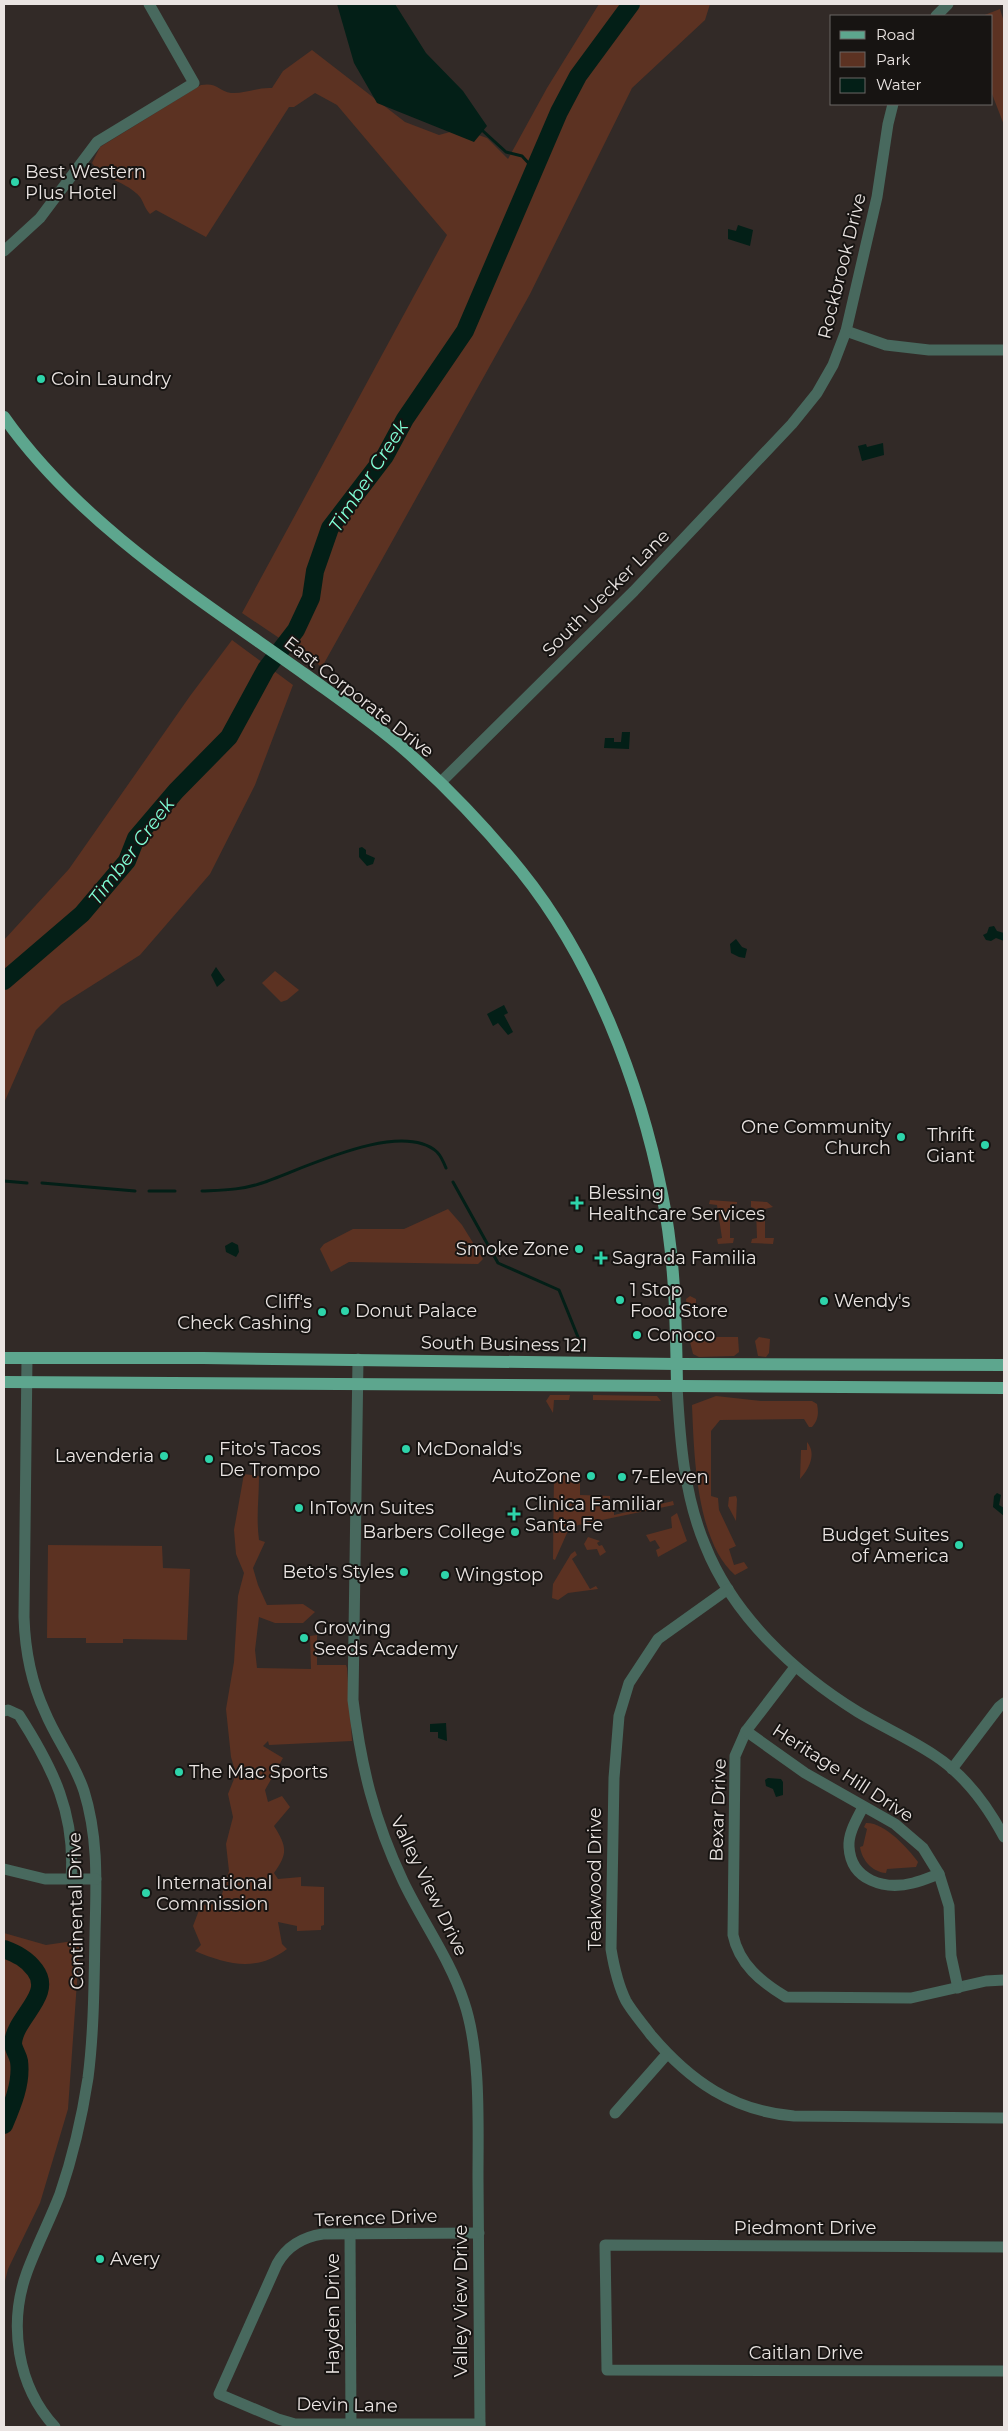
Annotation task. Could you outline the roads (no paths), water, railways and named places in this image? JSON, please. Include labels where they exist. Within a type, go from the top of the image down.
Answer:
[{"type":"main road","name":"East Corporate Drive","points":[[4,417],[44,466],[100,522],[225,619],[305,675],[403,748],[440,783],[522,872],[550,912],[593,987],[617,1043],[647,1131],[663,1197],[672,1270],[678,1386]]},
{"type":"main road","name":"South Business 121","points":[[4,1358],[1004,1365]]},
{"type":"main road","points":[[939,1388],[940,1365]]},
{"type":"main road","points":[[4,1382],[1004,1388]]},
{"type":"street","points":[[4,251],[40,218],[97,142],[194,83],[149,4]]},
{"type":"street","points":[[937,15],[948,4]]},
{"type":"street","name":"Rockbrook Drive","points":[[792,424],[817,393],[833,365],[846,331],[877,197],[893,105]]},
{"type":"street","points":[[846,331],[886,344],[929,350],[1004,350]]},
{"type":"street","name":"South Uecker Lane","points":[[440,783],[634,591],[792,424]]},
{"type":"street","name":"Continental Drive","points":[[27,1358],[24,1617],[26,1649],[40,1701],[73,1763],[85,1794],[94,1840],[96,1879],[93,2027],[84,2101],[74,2148],[60,2193],[26,2274],[18,2318],[19,2348],[25,2377],[41,2409],[55,2427]]},
{"type":"street","name":"Valley View Drive","points":[[358,1360],[353,1700],[359,1749],[370,1800],[403,1881],[452,1973],[464,2002],[470,2025],[476,2083],[480,2426]]},
{"type":"street","points":[[678,1386],[680,1442],[691,1502],[704,1545],[728,1589],[756,1626],[795,1667],[841,1702],[934,1755],[952,1768],[974,1790],[991,1813],[1004,1837]]},
{"type":"street","name":"Teakwood Drive","points":[[728,1589],[682,1620],[654,1643],[629,1683],[619,1716],[613,1798],[611,1949],[617,1977],[626,2001],[667,2054],[698,2081],[724,2098],[765,2113],[794,2116],[1004,2118]]},
{"type":"street","name":"Bexar Drive","points":[[795,1667],[746,1731],[735,1756],[733,1935],[736,1952],[769,1987],[786,1997],[912,1998],[986,1981],[1004,1980]]},
{"type":"street","points":[[952,1768],[1004,1703]]},
{"type":"street","points":[[4,1711],[8,1710],[19,1715],[56,1778],[68,1813],[73,1863],[72,1878]]},
{"type":"street","name":"Heritage Hill Drive","points":[[746,1731],[805,1773],[895,1824],[923,1848],[939,1874],[950,1906],[951,1956],[958,1988]]},
{"type":"street","points":[[862,1807],[854,1826],[849,1846],[852,1864],[862,1876],[875,1884],[889,1885],[912,1884],[939,1874]]},
{"type":"street","points":[[4,1869],[45,1879],[96,1879]]},
{"type":"street","points":[[615,2113],[667,2054]]},
{"type":"street","name":"Terence Drive","points":[[219,2394],[276,2264],[285,2252],[296,2243],[309,2237],[350,2234],[479,2233]]},
{"type":"street","name":"Hayden Drive","points":[[350,2234],[351,2424]]},
{"type":"street","name":"Piedmont Drive","points":[[607,2370],[605,2244],[1004,2247]]},
{"type":"street","name":"Caitlan Drive","points":[[607,2370],[1004,2371]]},
{"type":"street","name":"Devin Lane","points":[[219,2394],[276,2423],[480,2426]]},
{"type":"water","points":[[337,4],[395,4],[426,53],[463,91],[487,126],[474,142],[377,103],[354,63]]},
{"type":"water","points":[[738,225],[753,230],[750,246],[728,239],[728,229],[736,231]]},
{"type":"water","points":[[883,443],[884,455],[862,461],[858,446],[866,444],[867,447]]},
{"type":"water","points":[[622,732],[630,732],[629,749],[604,748],[605,738],[614,738],[614,742],[621,742]]},
{"type":"water","points":[[362,847],[366,850],[366,854],[375,858],[373,864],[367,866],[359,857],[359,848]]},
{"type":"water","points":[[994,926],[997,931],[1004,933],[1004,941],[996,938],[991,941],[986,940],[983,935],[987,933],[989,927]]},
{"type":"water","points":[[736,939],[742,947],[747,949],[745,958],[731,953],[730,944]]},
{"type":"water","points":[[216,967],[225,980],[217,987],[211,975]]},
{"type":"water","points":[[504,1005],[508,1013],[504,1015],[513,1032],[508,1035],[498,1023],[493,1026],[487,1014]]},
{"type":"water","points":[[232,1242],[238,1245],[239,1252],[236,1257],[226,1252],[225,1246]]},
{"type":"water","points":[[997,1493],[1001,1495],[999,1505],[1004,1508],[1004,1516],[993,1507],[994,1496]]},
{"type":"water","points":[[446,1723],[447,1741],[438,1738],[438,1732],[430,1732],[430,1724]]},
{"type":"water","points":[[768,1778],[781,1779],[783,1782],[783,1795],[776,1797],[773,1789],[766,1786],[765,1780]]},
{"type":"waterway","name":"Timber Creek","points":[[4,981],[82,914],[127,861],[136,838],[176,791],[229,737],[266,669],[296,630],[311,598],[315,571],[330,528],[385,456],[405,419],[465,331],[559,112],[578,76],[631,4]]},
{"type":"waterway","points":[[483,131],[506,152],[522,156],[534,169]]},
{"type":"waterway","points":[[202,1191],[255,1185],[350,1150],[400,1141],[420,1143],[437,1152],[446,1168]]},
{"type":"waterway","points":[[4,1181],[27,1183]]},
{"type":"waterway","points":[[453,1182],[498,1263],[559,1290],[582,1347]]},
{"type":"waterway","points":[[42,1183],[135,1191]]},
{"type":"waterway","points":[[149,1191],[175,1191]]},
{"type":"waterway","name":"Timber Creek","points":[[4,1949],[29,1963],[40,1979],[37,1997],[15,2033],[13,2043],[19,2061],[19,2078],[16,2094],[4,2125]]},
{"type":"place","name":"Best Western Plus Hotel","points":[[15,182]]},
{"type":"place","name":"Coin Laundry","points":[[41,379]]},
{"type":"place","name":"One Community Church","points":[[901,1137]]},
{"type":"place","name":"Thrift Giant","points":[[985,1145]]},
{"type":"place","name":"Blessing Healthcare Services","points":[[577,1203]]},
{"type":"place","name":"Smoke Zone","points":[[579,1249]]},
{"type":"place","name":"Sagrada Familia","points":[[601,1258]]},
{"type":"place","name":"1 Stop Food Store","points":[[620,1300]]},
{"type":"place","name":"Wendy's","points":[[824,1301]]},
{"type":"place","name":"Donut Palace","points":[[345,1311]]},
{"type":"place","name":"Cliff's Check Cashing","points":[[322,1312]]},
{"type":"place","name":"Conoco","points":[[637,1335]]},
{"type":"place","name":"McDonald's","points":[[406,1449]]},
{"type":"place","name":"Lavenderia","points":[[164,1456]]},
{"type":"place","name":"Fito's Tacos De Trompo","points":[[209,1459]]},
{"type":"place","name":"AutoZone","points":[[591,1476]]},
{"type":"place","name":"7-Eleven","points":[[622,1477]]},
{"type":"place","name":"InTown Suites","points":[[299,1508]]},
{"type":"place","name":"Clinica Familiar Santa Fe","points":[[514,1514]]},
{"type":"place","name":"Barbers College","points":[[515,1532]]},
{"type":"place","name":"Budget Suites of America","points":[[959,1545]]},
{"type":"place","name":"Beto's Styles","points":[[404,1572]]},
{"type":"place","name":"Wingstop","points":[[445,1575]]},
{"type":"place","name":"Growing Seeds Academy","points":[[304,1638]]},
{"type":"place","name":"The Mac Sports","points":[[179,1772]]},
{"type":"place","name":"International Commission","points":[[146,1893]]},
{"type":"place","name":"Avery","points":[[100,2259]]}]
